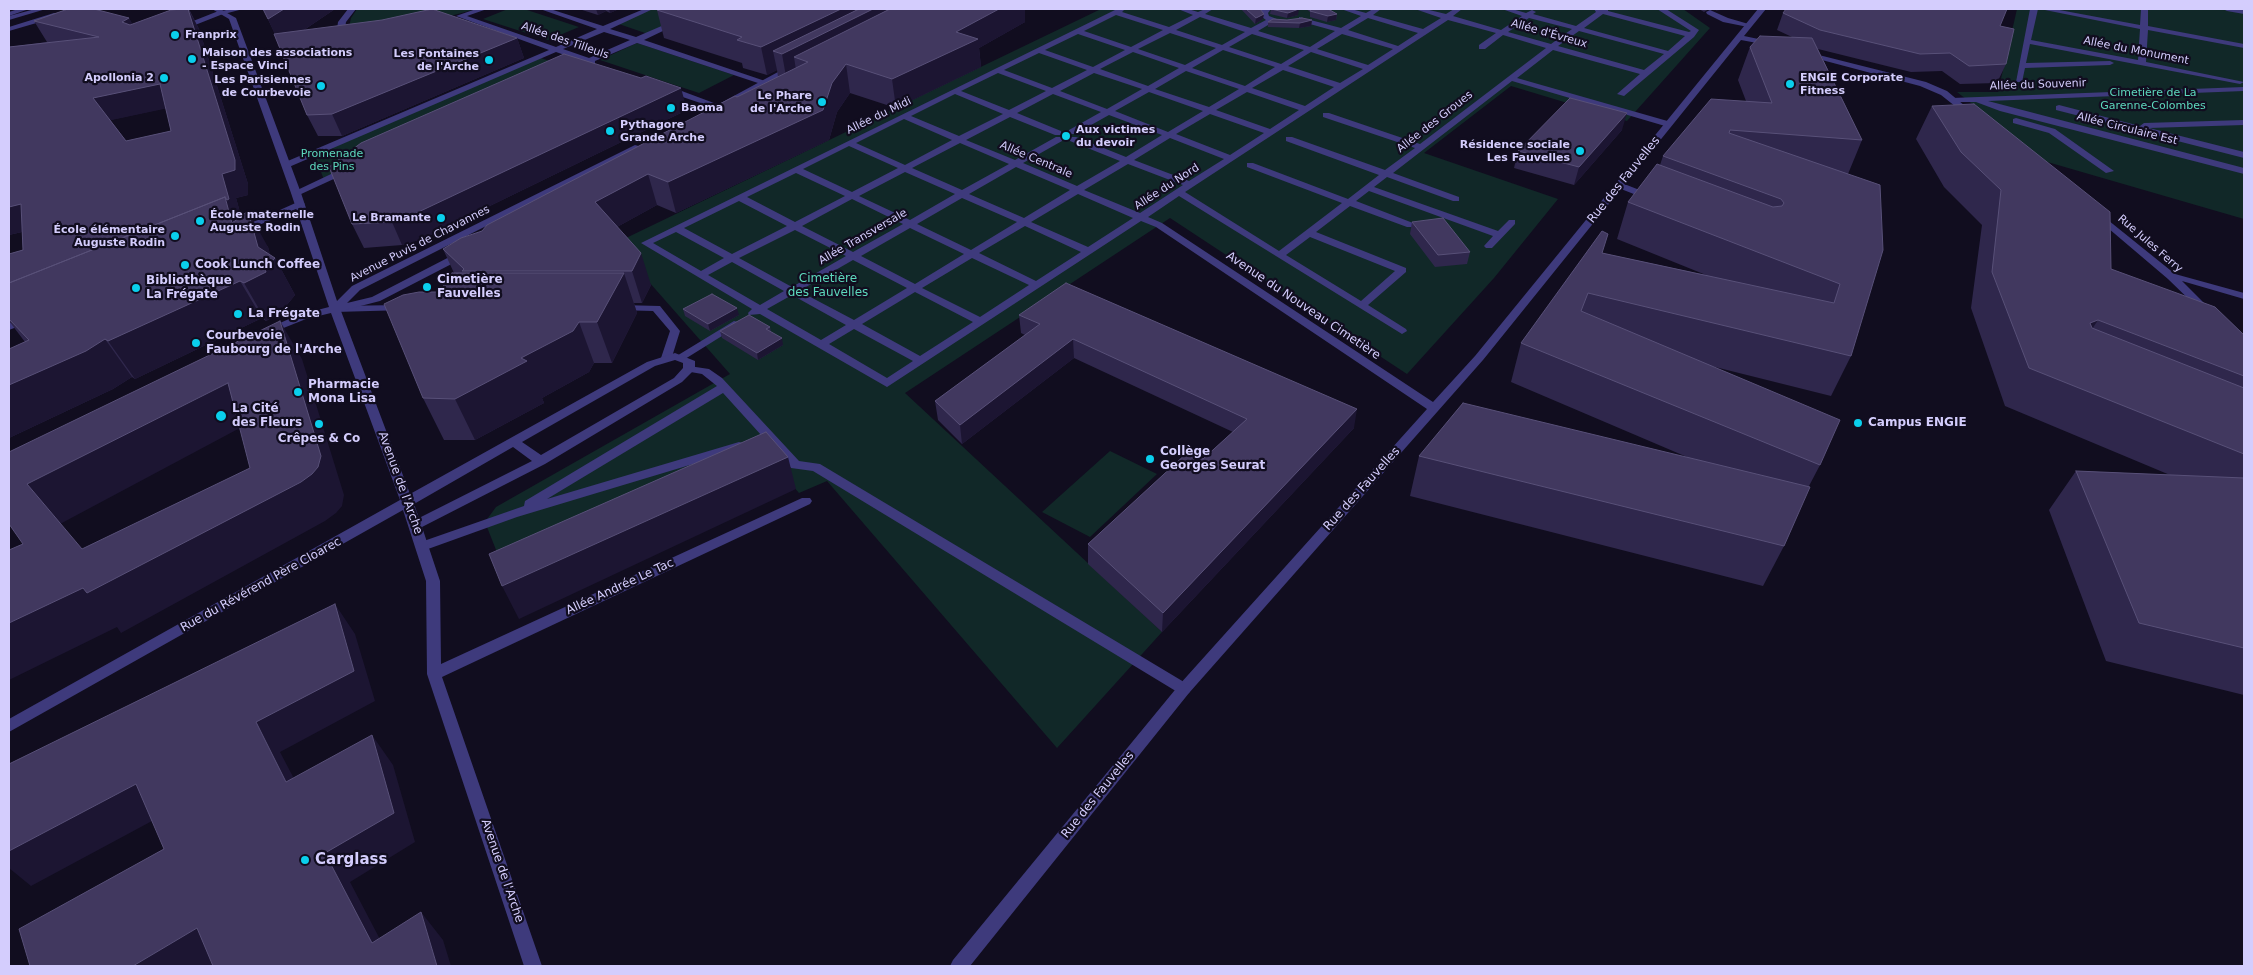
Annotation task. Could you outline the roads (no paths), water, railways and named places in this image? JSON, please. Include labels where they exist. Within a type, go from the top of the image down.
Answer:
[{"type":"street","points":[[9,16],[42,9]]},
{"type":"street","points":[[9,37],[68,16],[101,9]]},
{"type":"street","points":[[177,29],[219,10],[239,9]]},
{"type":"street","points":[[352,9],[342,22],[341,29],[346,35],[360,36]]},
{"type":"street","name":"Allée des Tilleuls","points":[[483,9],[456,17],[598,64]]},
{"type":"street","name":"Allée des Tilleuls","points":[[543,9],[764,82]]},
{"type":"street","points":[[286,165],[650,9]]},
{"type":"street","points":[[564,73],[706,9]]},
{"type":"street","points":[[1181,9],[1369,68]]},
{"type":"street","points":[[700,275],[1210,9]]},
{"type":"street","points":[[1266,9],[1264,15],[1270,20],[1290,22],[1302,19],[1398,48]]},
{"type":"street","points":[[1344,9],[1424,32]]},
{"type":"street","points":[[700,275],[820,345],[1378,9]]},
{"type":"street","name":"Allée d'Évreux","points":[[1418,9],[1645,73]]},
{"type":"street","name":"Allée du Nord","points":[[820,345],[887,383],[1459,9]]},
{"type":"street","points":[[1506,9],[1668,53]]},
{"type":"street","points":[[1482,47],[1536,9]]},
{"type":"street","points":[[1592,9],[1693,32]]},
{"type":"street","points":[[1661,9],[1693,32]]},
{"type":"street","name":"Rue des Fauvelles","points":[[959,966],[1184,688],[1434,408],[1538,286],[1762,9]]},
{"type":"street","points":[[2019,80],[2034,9]]},
{"type":"street","points":[[2044,9],[2244,46]]},
{"type":"street","points":[[2142,63],[2145,9]]},
{"type":"street","points":[[2227,9],[2244,12]]},
{"type":"street","points":[[9,10],[23,10]]},
{"type":"street","points":[[9,16],[23,10]]},
{"type":"street","name":"Avenue de l'Arche","points":[[219,10],[232,18],[296,192],[335,308],[424,546],[433,581],[434,674],[534,966]]},
{"type":"street","points":[[1118,10],[1169,30],[1340,86]]},
{"type":"street","name":"Allée du Midi","points":[[700,275],[646,243],[1118,10]]},
{"type":"street","points":[[1302,10],[1305,16],[1302,19]]},
{"type":"street","name":"Allée des Groues","points":[[1280,255],[1510,78],[1603,10]]},
{"type":"street","points":[[9,29],[52,12],[68,16]]},
{"type":"street","points":[[1710,12],[1726,20],[1748,25]]},
{"type":"street","points":[[1073,135],[1108,112],[1270,20]]},
{"type":"street","points":[[1077,30],[1306,109]]},
{"type":"street","points":[[1621,94],[1693,32]]},
{"type":"street","points":[[1738,37],[1781,47]]},
{"type":"street","name":"Allée du Monument","points":[[2027,41],[2243,85]]},
{"type":"street","points":[[1038,50],[1270,132]]},
{"type":"street","points":[[1798,51],[1923,84],[1944,93],[1979,121]]},
{"type":"street","points":[[2022,66],[2133,62]]},
{"type":"street","points":[[663,87],[714,108],[799,64]]},
{"type":"street","points":[[997,70],[1231,158]]},
{"type":"street","points":[[1510,78],[1668,124]]},
{"type":"street","name":"Allée du Souvenir","points":[[1952,100],[2243,85]]},
{"type":"street","points":[[954,91],[1010,113],[1059,136],[1073,135],[1127,160],[1190,185]]},
{"type":"street","points":[[1973,98],[2003,109],[2015,120],[2052,132],[2109,171]]},
{"type":"street","points":[[2059,108],[2244,155]]},
{"type":"street","name":"Allée Circulaire Est","points":[[2003,109],[2244,171]]},
{"type":"street","points":[[1326,115],[1421,147]]},
{"type":"street","name":"Allée Centrale","points":[[904,116],[1159,225]]},
{"type":"street","points":[[2130,126],[2244,122]]},
{"type":"street","name":"Allée Transversale","points":[[681,357],[702,342],[1016,164],[1059,136]]},
{"type":"street","points":[[1289,139],[1456,199]]},
{"type":"street","name":"Avenue Puvis de Chavannes","points":[[335,308],[356,288],[648,142]]},
{"type":"street","points":[[849,143],[1088,251]]},
{"type":"street","points":[[296,192],[361,164]]},
{"type":"street","points":[[1250,165],[1410,225]]},
{"type":"street","points":[[796,169],[1037,285]]},
{"type":"street","points":[[1620,185],[1666,203]]},
{"type":"street","points":[[1368,188],[1499,235]]},
{"type":"street","points":[[1178,192],[1402,331]]},
{"type":"street","points":[[739,197],[981,322]]},
{"type":"street","points":[[234,232],[300,204]]},
{"type":"street","name":"Rue Jules Ferry","points":[[2090,208],[2172,277],[2212,316]]},
{"type":"street","points":[[1488,246],[1512,222]]},
{"type":"street","name":"Avenue du Nouveau Cimetière","points":[[1159,225],[1434,408]]},
{"type":"street","points":[[676,228],[921,361]]},
{"type":"street","points":[[1310,233],[1402,270],[1360,306]]},
{"type":"street","name":"Avenue Puvis de Chavannes","points":[[335,308],[376,299],[474,249]]},
{"type":"street","points":[[2172,277],[2183,278],[2244,296]]},
{"type":"street","points":[[253,337],[302,317],[335,308],[413,308]]},
{"type":"street","points":[[607,308],[656,308],[675,332],[667,358]]},
{"type":"street","points":[[9,327],[36,316]]},
{"type":"street","points":[[416,525],[540,461],[678,380],[689,369],[689,361],[681,357]]},
{"type":"street","name":"Rue du Révérend Père Cloarec","points":[[9,726],[651,364],[667,358],[681,357]]},
{"type":"street","points":[[689,369],[705,371],[724,387],[760,440],[795,465],[816,467],[1184,688]]},
{"type":"street","points":[[512,514],[724,387]]},
{"type":"street","points":[[424,546],[512,514],[760,440]]},
{"type":"street","points":[[512,441],[540,461]]},
{"type":"street","name":"Allée Andrée Le Tac","points":[[434,674],[806,501]]},
{"type":"place","name":"Franprix","points":[[175,35]]},
{"type":"place","name":"Maison des associations - Espace Vinci","points":[[192,59]]},
{"type":"place","name":"Les Fontaines de l'Arche","points":[[489,60]]},
{"type":"place","name":"Apollonia 2","points":[[164,78]]},
{"type":"place","name":"ENGIE Corporate Fitness","points":[[1790,84]]},
{"type":"place","name":"Les Parisiennes de Courbevoie","points":[[321,86]]},
{"type":"place","name":"Le Phare de l'Arche","points":[[822,102]]},
{"type":"place","name":"Baoma","points":[[671,108]]},
{"type":"place","name":"Pythagore Grande Arche","points":[[610,131]]},
{"type":"place","name":"Aux victimes du devoir","points":[[1066,136]]},
{"type":"place","name":"Résidence sociale Les Fauvelles","points":[[1580,151]]},
{"type":"place","name":"Le Bramante","points":[[441,218]]},
{"type":"place","name":"École maternelle Auguste Rodin","points":[[200,221]]},
{"type":"place","name":"École élémentaire Auguste Rodin","points":[[175,236]]},
{"type":"place","name":"Cook Lunch Coffee","points":[[185,265]]},
{"type":"place","name":"Cimetière Fauvelles","points":[[427,287]]},
{"type":"place","name":"Bibliothèque La Frégate","points":[[136,288]]},
{"type":"place","name":"La Frégate","points":[[238,314]]},
{"type":"place","name":"Courbevoie Faubourg de l'Arche","points":[[196,343]]},
{"type":"place","name":"Pharmacie Mona Lisa","points":[[298,392]]},
{"type":"place","name":"La Cité des Fleurs","points":[[221,416]]},
{"type":"place","name":"Campus ENGIE","points":[[1858,423]]},
{"type":"place","name":"Crêpes & Co","points":[[319,424]]},
{"type":"place","name":"Collège Georges Seurat","points":[[1150,459]]},
{"type":"place","name":"Carglass","points":[[305,860]]},
{"type":"park label","name":"Cimetière de La Garenne-Colombes","points":[[2153,99]]},
{"type":"park label","name":"Promenade des Pins","points":[[332,160]]},
{"type":"park label","name":"Cimetière des Fauvelles","points":[[828,286]]}]
